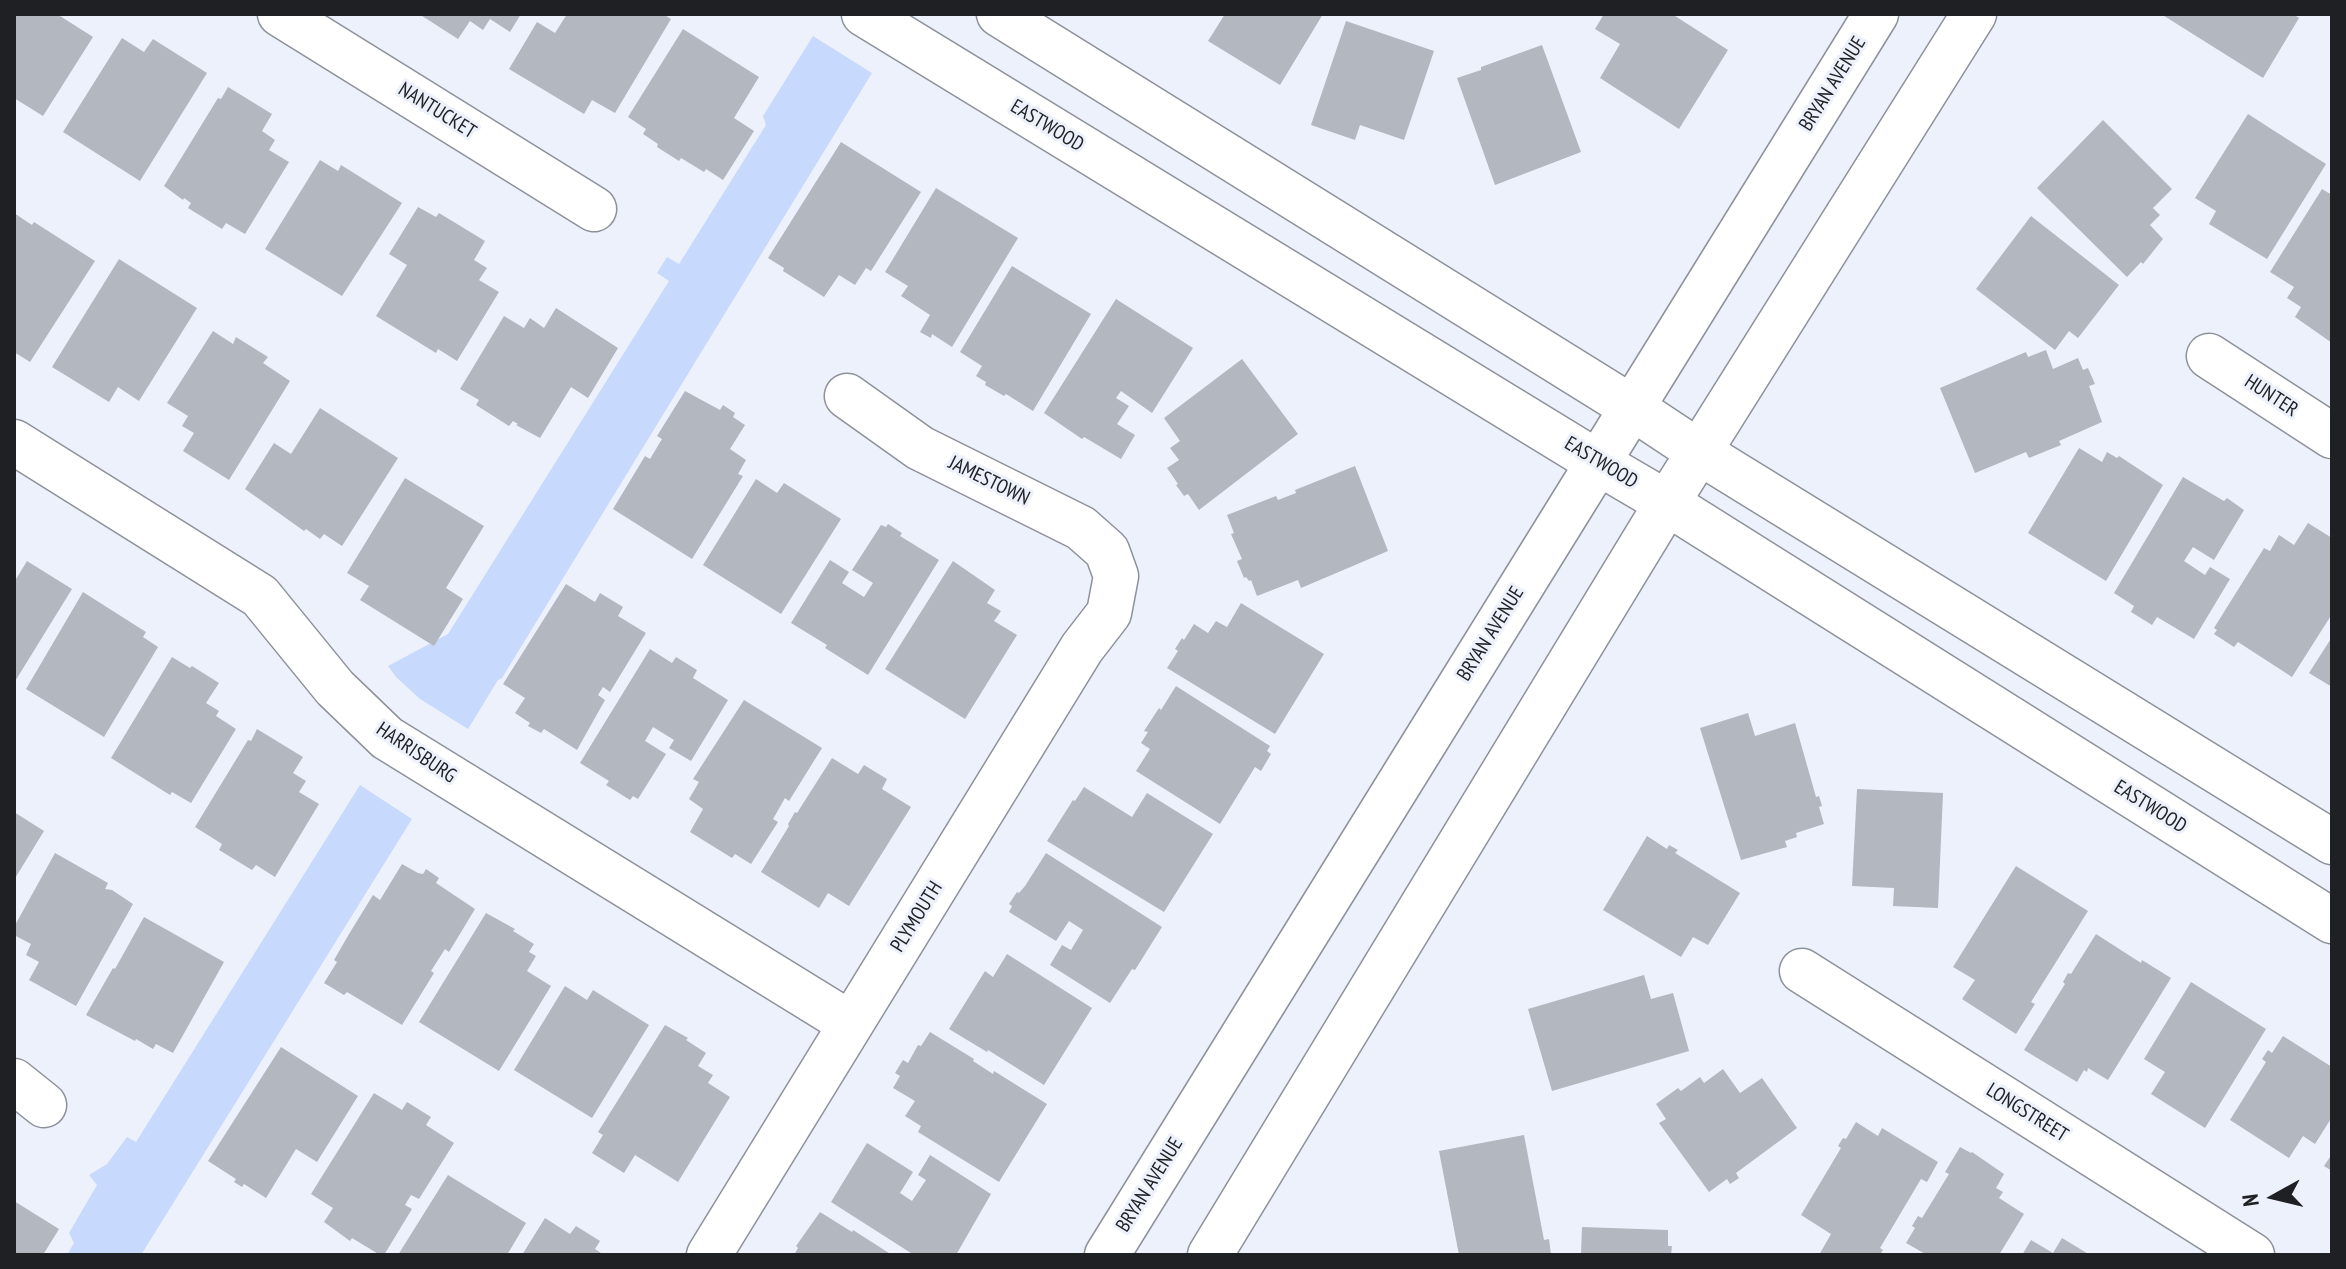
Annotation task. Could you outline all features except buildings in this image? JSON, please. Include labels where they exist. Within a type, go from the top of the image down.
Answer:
[{"type":"street","name":"NANTUCKET","points":[[280,14],[594,209]]},
{"type":"street","name":"EASTWOOD","points":[[864,14],[1667,503],[2332,921]]},
{"type":"street","points":[[999,14],[1699,452],[2332,842]]},
{"type":"street","name":"BRYAN AVENUE","points":[[1107,1255],[1876,14]]},
{"type":"street","points":[[1210,1255],[1667,503],[1974,14]]},
{"type":"street","name":"HUNTER","points":[[2209,356],[2332,436]]},
{"type":"street","name":"JAMESTOWN","points":[[847,396],[920,448],[1081,528],[1107,551],[1116,576]]},
{"type":"street","name":"HARRISBURG","points":[[14,442],[260,596],[335,688],[387,738],[851,1024]]},
{"type":"street","name":"PLYMOUTH","points":[[709,1255],[1082,648],[1109,613],[1116,576]]},
{"type":"street","name":"LONGSTREET","points":[[1802,971],[2252,1255]]},
{"type":"shaded area","points":[[813,36],[872,73],[468,729],[420,699],[388,666],[448,634],[669,281],[657,273],[667,257],[679,264],[766,125],[763,116]]},
{"type":"shaded area","points":[[360,785],[412,819],[141,1255],[67,1255],[74,1243],[69,1233],[97,1185],[89,1175],[107,1164],[127,1137],[136,1142]]}]
